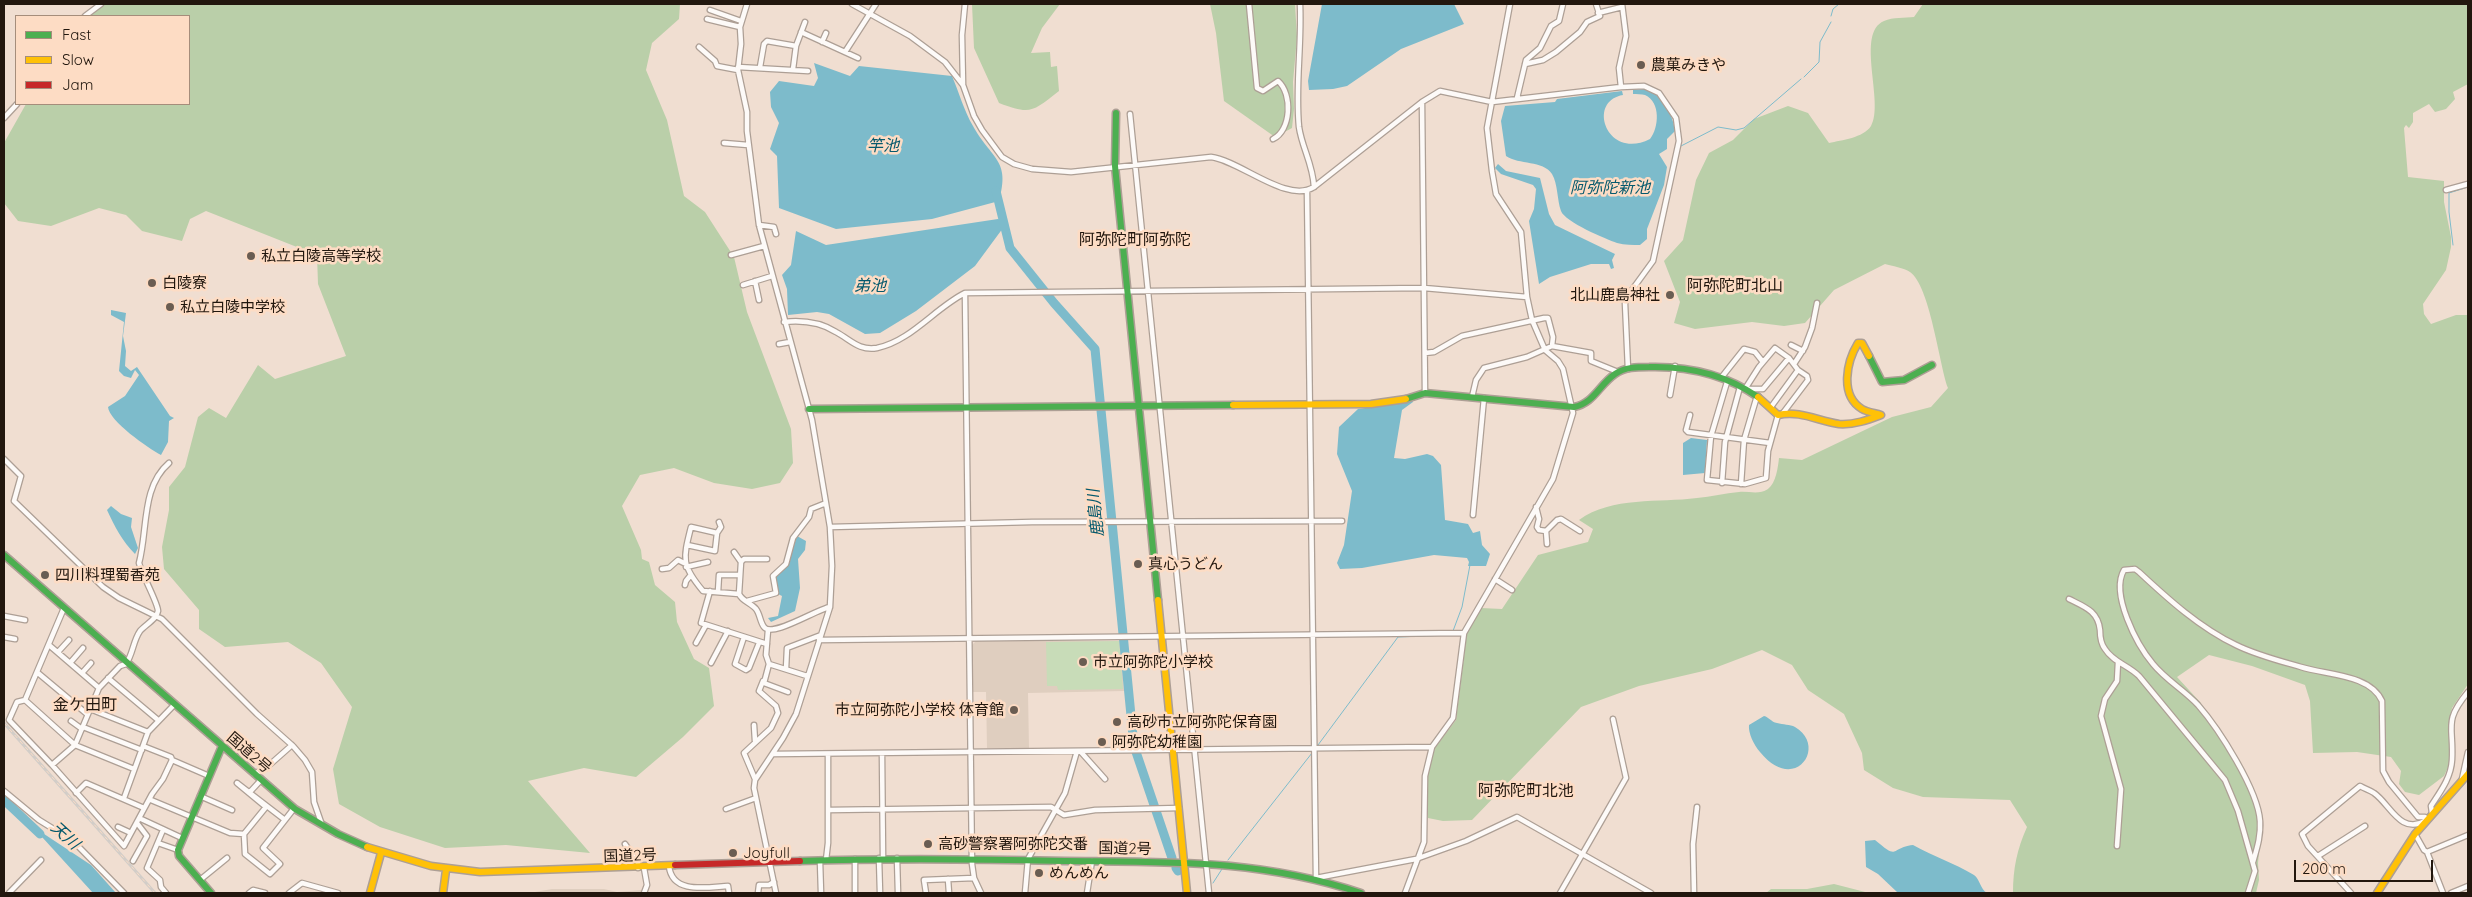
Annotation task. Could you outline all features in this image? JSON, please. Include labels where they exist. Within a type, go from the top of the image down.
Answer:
[{"type":"main road","points":[[1116,113],[1115,166],[1187,893]]},
{"type":"main road","points":[[809,409],[1138,407],[1310,403],[1371,404],[1402,400],[1425,393],[1574,407],[1591,402],[1598,390],[1618,372],[1628,369],[1675,366],[1707,371],[1757,396],[1781,414],[1819,417],[1836,423],[1866,422],[1881,415],[1861,409],[1849,391],[1847,363],[1858,343],[1862,343],[1882,382],[1904,380],[1932,365]]},
{"type":"main road","name":"国道2号","points":[[4,555],[126,664],[295,808],[341,836],[382,853],[446,870],[524,872],[881,858],[1206,863],[1245,865],[1316,878],[1361,893]]},
{"type":"main road","points":[[210,893],[179,856],[178,850],[222,746]]},
{"type":"main road","points":[[2377,893],[2415,834],[2466,777]]},
{"type":"main road","points":[[370,893],[382,853]]},
{"type":"main road","points":[[442,893],[446,870]]},
{"type":"street","points":[[85,15],[101,4]]},
{"type":"street","points":[[747,4],[740,27],[741,44],[738,68],[747,112],[748,145],[759,225],[809,409],[830,526],[832,566],[830,608],[796,714],[755,779]]},
{"type":"street","points":[[852,4],[930,49],[945,62],[963,85]]},
{"type":"street","points":[[845,52],[876,4]]},
{"type":"street","points":[[965,4],[962,35],[963,85],[976,122],[992,146],[1006,161],[1022,167],[1059,172],[1202,157],[1218,158],[1285,189],[1307,191],[1435,93],[1446,91],[1492,102],[1620,87],[1644,86],[1659,93],[1676,118],[1679,129],[1679,141],[1653,261],[1625,303],[1628,369]]},
{"type":"street","points":[[1248,4],[1257,88],[1263,91],[1278,81],[1282,85],[1287,99],[1283,129],[1278,137],[1273,139]]},
{"type":"street","points":[[1300,4],[1301,38],[1297,83],[1300,128],[1312,167],[1314,187]]},
{"type":"street","points":[[1405,893],[1416,859],[1424,842],[1425,776],[1432,748],[1453,718],[1464,633],[1536,508],[1557,467],[1574,407],[1563,369],[1558,361],[1545,350],[1532,320],[1527,297],[1521,232],[1496,194],[1492,172],[1487,132],[1510,4]]},
{"type":"street","points":[[1517,98],[1525,64],[1540,48],[1551,26],[1559,21],[1563,4]]},
{"type":"street","points":[[1525,64],[1543,60],[1556,52],[1580,32],[1587,22],[1600,16],[1596,4]]},
{"type":"street","points":[[1598,12],[1622,5],[1626,36],[1618,68],[1620,87]]},
{"type":"street","points":[[710,10],[741,20]]},
{"type":"street","points":[[707,19],[740,27]]},
{"type":"street","points":[[793,69],[796,46],[805,22]]},
{"type":"street","points":[[801,32],[858,58]]},
{"type":"street","points":[[822,42],[826,33]]},
{"type":"street","points":[[760,67],[764,44],[767,41],[796,46]]},
{"type":"street","points":[[699,47],[716,61],[717,66],[808,71]]},
{"type":"street","points":[[1422,102],[1425,393]]},
{"type":"street","points":[[4,118],[16,105]]},
{"type":"street","points":[[1130,114],[1209,893]]},
{"type":"street","points":[[724,143],[748,145]]},
{"type":"street","points":[[2446,190],[2468,184]]},
{"type":"street","points":[[1307,191],[1316,878],[1416,859],[1460,843],[1517,817],[1651,893]]},
{"type":"street","points":[[759,225],[774,227],[776,234]]},
{"type":"street","points":[[732,255],[764,246]]},
{"type":"street","points":[[743,285],[772,276]]},
{"type":"street","points":[[755,281],[759,300]]},
{"type":"street","points":[[784,322],[811,322],[837,332],[858,346],[878,347],[909,333],[934,313],[965,293],[1127,293],[1308,288],[1424,288],[1527,297]]},
{"type":"street","points":[[965,293],[972,859],[974,878],[982,893]]},
{"type":"street","points":[[1794,364],[1803,351],[1812,328],[1816,303]]},
{"type":"street","points":[[1425,353],[1434,352],[1462,336],[1548,318],[1553,337],[1552,346]]},
{"type":"street","points":[[779,344],[790,342]]},
{"type":"street","points":[[1791,345],[1803,351]]},
{"type":"street","points":[[1472,397],[1476,380],[1484,368],[1518,360],[1552,346],[1591,353],[1591,361],[1618,372]]},
{"type":"street","points":[[1722,483],[1725,438],[1743,388],[1763,362],[1775,348],[1789,358],[1798,370],[1807,376],[1808,380],[1781,414],[1770,443],[1766,478],[1741,484],[1722,483],[1707,480],[1711,436],[1724,380],[1744,349],[1755,352],[1763,362]]},
{"type":"street","points":[[1743,388],[1763,390],[1789,358]]},
{"type":"street","points":[[1670,395],[1675,366]]},
{"type":"street","points":[[1771,407],[1798,370]]},
{"type":"street","points":[[1741,484],[1744,440],[1757,396]]},
{"type":"street","points":[[1473,515],[1484,398]]},
{"type":"street","points":[[1690,415],[1686,430],[1697,434],[1770,443]]},
{"type":"street","points":[[1697,434],[1698,426]]},
{"type":"street","points":[[4,459],[21,476],[14,501],[103,587],[164,621],[256,714],[292,745],[306,760],[312,772],[314,802],[322,825]]},
{"type":"street","points":[[52,765],[75,745],[98,688],[120,666],[126,664],[140,632],[156,616],[156,604],[139,563],[150,489],[161,469],[169,463]]},
{"type":"street","points":[[747,601],[776,593],[773,576],[786,564],[793,538],[809,517],[811,509],[826,503]]},
{"type":"street","points":[[1536,508],[1539,519],[1537,527],[1539,530],[1546,531]]},
{"type":"street","points":[[1547,544],[1546,531],[1557,520],[1561,519],[1580,532]]},
{"type":"street","points":[[830,526],[1342,521]]},
{"type":"street","points":[[687,545],[715,551],[717,533],[721,527],[719,522]]},
{"type":"street","points":[[685,565],[687,545],[692,528],[717,533]]},
{"type":"street","points":[[734,552],[741,562],[740,598],[757,609],[764,628],[768,630],[779,629],[830,608]]},
{"type":"street","points":[[741,562],[744,559],[767,559]]},
{"type":"street","points":[[662,569],[669,568],[678,560],[685,565],[690,576],[703,591],[739,594]]},
{"type":"street","points":[[685,565],[708,562]]},
{"type":"street","points":[[2253,862],[2260,837],[2260,820],[2248,787],[2228,747],[2211,721],[2196,704],[2154,665],[2144,652],[2124,608],[2119,578],[2124,570],[2129,569],[2139,572],[2183,610],[2216,634],[2237,646],[2301,667],[2370,686],[2379,694],[2382,701],[2384,772],[2389,782],[2418,817],[2425,817],[2427,819]]},
{"type":"street","points":[[718,592],[719,575],[740,575]]},
{"type":"street","points":[[685,585],[690,576]]},
{"type":"street","points":[[1495,579],[1512,590]]},
{"type":"street","points":[[710,591],[700,620],[706,624],[759,643],[767,644]]},
{"type":"street","points":[[2069,599],[2095,613],[2099,622],[2105,650],[2118,662],[2139,676],[2225,780],[2238,812],[2255,871],[2248,893]]},
{"type":"street","points":[[25,700],[64,608]]},
{"type":"street","points":[[4,616],[23,618]]},
{"type":"street","points":[[696,643],[706,624]]},
{"type":"street","points":[[768,630],[766,655],[770,664],[759,690],[776,706],[778,717],[771,728],[755,741],[744,755],[755,779],[756,798],[776,893]]},
{"type":"street","points":[[711,659],[728,631]]},
{"type":"street","points":[[786,669],[787,648],[820,637],[970,640],[1464,633]]},
{"type":"street","points":[[4,637],[12,638]]},
{"type":"street","points":[[744,637],[735,664],[746,670],[749,668],[759,643]]},
{"type":"street","points":[[58,652],[69,640]]},
{"type":"street","points":[[50,644],[98,688]]},
{"type":"street","points":[[70,663],[83,648]]},
{"type":"street","points":[[2117,846],[2121,789],[2101,716],[2105,698],[2117,681],[2118,662]]},
{"type":"street","points":[[82,673],[91,663]]},
{"type":"street","points":[[770,664],[807,676]]},
{"type":"street","points":[[38,673],[87,714]]},
{"type":"street","points":[[108,678],[158,720]]},
{"type":"street","points":[[763,680],[788,692]]},
{"type":"street","points":[[2432,813],[2431,806],[2445,786],[2451,766],[2452,714],[2468,692]]},
{"type":"street","points":[[25,700],[75,745],[134,769]]},
{"type":"street","points":[[25,700],[17,702],[9,720],[124,846],[172,760]]},
{"type":"street","points":[[100,713],[104,704]]},
{"type":"street","points":[[124,798],[148,732],[174,704]]},
{"type":"street","points":[[90,709],[148,732]]},
{"type":"street","points":[[1560,893],[1626,778],[1613,719]]},
{"type":"street","points":[[71,721],[82,728],[171,757],[172,760],[209,776]]},
{"type":"street","points":[[754,725],[755,741]]},
{"type":"street","points":[[2451,745],[2455,730]]},
{"type":"street","points":[[254,774],[266,768],[292,745]]},
{"type":"street","points":[[772,754],[1432,748]]},
{"type":"street","points":[[1078,751],[1105,779]]},
{"type":"street","points":[[1025,893],[1028,860],[1054,809],[1065,793],[1078,751]]},
{"type":"street","points":[[2466,777],[2468,752]]},
{"type":"street","points":[[821,893],[829,810],[828,754]]},
{"type":"street","points":[[880,893],[883,811],[882,754]]},
{"type":"street","points":[[249,793],[261,780]]},
{"type":"street","points":[[76,793],[86,783],[144,808]]},
{"type":"street","points":[[266,807],[237,783],[285,820]]},
{"type":"street","points":[[2351,893],[2308,846],[2302,834],[2360,786],[2376,794],[2399,820],[2409,823],[2421,823],[2427,819]]},
{"type":"street","points":[[4,791],[40,820],[73,841],[124,893]]},
{"type":"street","points":[[200,796],[232,810]]},
{"type":"street","points":[[726,809],[756,798]]},
{"type":"street","points":[[151,800],[230,833],[244,834]]},
{"type":"street","points":[[266,807],[244,834],[245,854],[270,874],[280,864],[263,848],[292,811]]},
{"type":"street","points":[[829,810],[883,811],[1051,807],[1066,815],[1095,810],[1179,808]]},
{"type":"street","points":[[1694,893],[1693,844],[1697,807]]},
{"type":"street","points":[[138,821],[182,838]]},
{"type":"street","points":[[133,861],[147,836],[138,821]]},
{"type":"street","points":[[2318,856],[2365,826]]},
{"type":"street","points":[[118,827],[131,833]]},
{"type":"street","points":[[163,830],[147,868],[160,880],[161,887],[166,893]]},
{"type":"street","points":[[2415,834],[2424,850],[2428,852],[2443,893]]},
{"type":"street","points":[[2428,852],[2468,835]]},
{"type":"street","points":[[158,843],[178,850]]},
{"type":"street","points":[[625,844],[641,868],[647,885],[644,893]]},
{"type":"street","points":[[200,880],[226,858]]},
{"type":"street","points":[[897,858],[898,893]]},
{"type":"street","points":[[855,859],[855,893]]},
{"type":"street","points":[[9,893],[41,860]]},
{"type":"street","points":[[1087,893],[1092,861]]},
{"type":"street","points":[[669,866],[672,878],[681,885],[694,888],[728,886],[729,893]]},
{"type":"street","points":[[926,893],[924,880],[974,878]]},
{"type":"street","points":[[948,879],[949,893]]},
{"type":"street","points":[[758,893],[760,885],[769,886],[774,882]]},
{"type":"street","points":[[289,893],[302,883],[338,893]]},
{"type":"street","points":[[2451,893],[2468,886]]},
{"type":"street","points":[[710,887],[710,893]]},
{"type":"street","points":[[250,893],[253,890],[266,893]]},
{"type":"shaded area","name":"市立阿弥陀小学校","points":[[976,641],[1120,641],[1124,691],[1028,693],[1029,748],[987,748],[986,692],[972,692],[972,645]]},
{"type":"shaded area","points":[[552,889],[604,889],[617,892],[642,890],[642,893],[529,893]]},
{"type":"green space","points":[[96,4],[680,4],[679,19],[652,43],[646,70],[667,120],[684,196],[705,212],[734,257],[747,312],[791,429],[793,463],[780,483],[752,489],[714,483],[674,468],[640,475],[622,506],[641,550],[642,559],[649,562],[655,585],[675,602],[677,622],[694,659],[709,668],[714,706],[683,737],[636,777],[584,768],[528,781],[590,853],[506,845],[445,848],[380,827],[339,804],[333,769],[352,707],[321,663],[288,642],[225,647],[199,629],[199,610],[164,569],[162,547],[169,510],[169,487],[185,467],[198,417],[209,408],[226,418],[258,365],[275,379],[346,356],[318,284],[317,255],[206,211],[190,219],[182,241],[142,231],[126,215],[99,208],[51,226],[18,221],[4,203],[4,143],[25,105],[190,105],[190,15],[88,15]]},
{"type":"green space","points":[[972,4],[1060,4],[1042,28],[1031,53],[1050,52],[1051,67],[1057,66],[1059,91],[1037,107],[1031,109],[1018,109],[999,103],[974,48]]},
{"type":"green space","points":[[1210,4],[1295,4],[1297,37],[1293,82],[1294,109],[1292,128],[1275,137],[1224,101],[1216,33]]},
{"type":"green space","points":[[1923,4],[2468,4],[2468,84],[2453,92],[2455,99],[2446,109],[2435,112],[2429,104],[2413,113],[2413,122],[2409,128],[2406,125],[2404,128],[2408,177],[2444,181],[2444,202],[2451,237],[2446,270],[2423,304],[2424,314],[2431,324],[2456,315],[2468,315],[2468,684],[2452,708],[2449,724],[2449,765],[2444,776],[2419,795],[2405,792],[2399,784],[2401,771],[2391,757],[2357,752],[2313,753],[2310,701],[2305,685],[2252,666],[2209,655],[2177,677],[2200,702],[2240,761],[2258,805],[2262,822],[2258,863],[2259,880],[2256,893],[2013,893],[2016,859],[2027,827],[2010,800],[1923,797],[1893,788],[1864,770],[1862,753],[1844,714],[1808,690],[1792,665],[1762,650],[1712,669],[1639,686],[1581,707],[1472,820],[1443,821],[1428,818],[1427,778],[1434,749],[1456,720],[1467,632],[1481,608],[1502,609],[1538,555],[1588,542],[1593,529],[1579,520],[1592,512],[1621,504],[1765,491],[1775,479],[1779,458],[1802,460],[1892,417],[1931,407],[1948,388],[1928,308],[1917,280],[1910,272],[1885,264],[1834,290],[1805,323],[1784,326],[1752,322],[1695,329],[1674,323],[1680,302],[1664,261],[1683,240],[1696,180],[1709,153],[1733,140],[1754,119],[1788,106],[1808,113],[1829,143],[1852,138],[1867,130],[1871,126],[1874,115],[1875,102],[1871,53],[1872,39],[1876,28],[1884,21],[1895,18],[1914,17]]},
{"type":"green space","name":"市立阿弥陀小学校","points":[[1119,641],[1123,689],[1058,690],[1057,686],[1047,686],[1046,642]]},
{"type":"green space","points":[[1834,884],[1869,893],[1766,893],[1771,889],[1807,889]]},
{"type":"water","points":[[1322,4],[1454,4],[1464,24],[1401,49],[1347,86],[1333,89],[1309,90],[1308,81]]},
{"type":"water","name":"竿池","points":[[814,63],[850,76],[859,66],[952,76],[970,120],[1001,168],[1003,176],[999,201],[932,219],[836,229],[779,208],[777,156],[770,149],[779,123],[771,107],[770,92],[779,81],[814,86],[818,78]]},
{"type":"water","name":"阿弥陀新池","points":[[1644,89],[1656,94],[1661,99],[1669,111],[1675,131],[1667,139],[1667,149],[1659,154],[1667,167],[1664,185],[1647,229],[1647,239],[1640,245],[1623,244],[1586,230],[1564,215],[1561,211],[1552,174],[1543,167],[1517,161],[1506,156],[1501,121],[1505,106],[1555,102],[1557,99],[1622,91],[1623,95],[1612,100],[1606,108],[1604,117],[1606,128],[1622,142],[1635,144],[1650,139],[1657,122],[1656,109],[1650,98],[1644,95],[1633,94],[1633,90]]},
{"type":"water","points":[[1498,164],[1506,171],[1540,178],[1549,214],[1555,225],[1615,254],[1612,260],[1614,268],[1611,269],[1609,264],[1591,264],[1550,277],[1539,284],[1529,221],[1534,209],[1536,189],[1533,185],[1501,174],[1495,168]]},
{"type":"water","name":"弟池","points":[[1001,220],[1003,228],[975,266],[916,311],[880,333],[865,334],[829,314],[817,312],[788,315],[787,289],[782,275],[791,265],[796,231],[826,245]]},
{"type":"water","points":[[111,310],[126,313],[123,336],[126,351],[125,366],[131,371],[137,367],[170,416],[174,418],[169,421],[168,442],[161,455],[147,447],[110,413],[108,407],[125,396],[139,375],[135,370],[131,378],[124,376],[119,371],[124,322],[111,315]]},
{"type":"water","points":[[1412,399],[1413,402],[1402,410],[1394,458],[1405,459],[1427,454],[1433,456],[1441,465],[1445,520],[1468,524],[1473,533],[1480,531],[1482,545],[1490,554],[1486,566],[1468,566],[1467,558],[1434,555],[1362,568],[1340,569],[1337,563],[1344,545],[1352,491],[1337,454],[1339,427],[1358,409],[1400,403]]},
{"type":"water","points":[[1691,438],[1707,440],[1705,473],[1683,475],[1683,443]]},
{"type":"water","points":[[111,506],[121,514],[132,518],[131,527],[138,548],[135,554],[123,539],[107,510]]},
{"type":"water","points":[[797,536],[806,541],[805,550],[798,559],[800,588],[795,611],[771,622],[768,618],[778,616],[782,596],[778,594],[774,578],[788,563]]},
{"type":"water","points":[[1764,716],[1775,722],[1793,726],[1804,735],[1808,745],[1808,755],[1803,763],[1795,768],[1785,769],[1773,764],[1760,752],[1749,732],[1749,725]]},
{"type":"water","points":[[32,826],[91,865],[116,893],[93,893]]},
{"type":"water","points":[[1875,840],[1892,852],[1913,845],[1974,875],[1987,893],[1897,892],[1878,874],[1866,867],[1865,841]]},
{"type":"waterway","points":[[1831,16],[1833,9],[1839,4]]},
{"type":"waterway","points":[[1804,77],[1819,62],[1820,42],[1831,22]]},
{"type":"waterway","points":[[1681,146],[1718,127],[1736,130],[1744,128],[1801,79]]},
{"type":"waterway","points":[[2453,245],[2449,193],[2468,187]]},
{"type":"waterway","name":"鹿島川","points":[[996,191],[1010,248],[1054,303],[1095,349],[1134,746],[1172,858]]},
{"type":"waterway","points":[[1453,631],[1462,607],[1470,565]]},
{"type":"waterway","points":[[1318,745],[1398,637],[1449,635]]},
{"type":"waterway","points":[[1228,860],[1312,753]]},
{"type":"waterway","name":"天川","points":[[4,800],[40,834]]},
{"type":"waterway","points":[[1213,883],[1222,869]]},
{"type":"railway","points":[[4,723],[155,893]]},
{"type":"traffic: fast","points":[[1116,113],[1115,166],[1158,600]]},
{"type":"traffic: fast","points":[[1869,356],[1882,382],[1904,380],[1932,365]]},
{"type":"traffic: fast","points":[[1406,399],[1425,393],[1574,407],[1587,402],[1609,378],[1619,372],[1631,368],[1645,367],[1678,368],[1706,373],[1733,382],[1758,397]]},
{"type":"traffic: fast","points":[[809,409],[1233,405]]},
{"type":"traffic: fast","points":[[4,555],[295,809],[338,834],[367,847]]},
{"type":"traffic: fast","points":[[211,893],[179,856],[178,850],[222,746]]},
{"type":"traffic: fast","points":[[800,861],[966,859],[1214,865],[1287,874],[1361,893]]},
{"type":"traffic: slow","points":[[1758,397],[1778,415],[1801,415],[1839,424],[1855,423],[1876,417],[1881,415],[1864,410],[1855,403],[1848,387],[1848,368],[1858,343],[1862,343],[1869,356]]},
{"type":"traffic: slow","points":[[1233,405],[1371,404],[1406,399]]},
{"type":"traffic: slow","points":[[1158,600],[1187,893]]},
{"type":"traffic: slow","points":[[2377,893],[2415,834],[2468,774]]},
{"type":"traffic: slow","points":[[367,847],[431,866],[480,872],[675,865]]},
{"type":"traffic: slow","points":[[370,893],[381,853]]},
{"type":"traffic: slow","points":[[443,893],[446,870]]},
{"type":"traffic: jam","points":[[675,865],[800,861]]},
{"type":"place","name":"農菓みきや","points":[[1641,65]]},
{"type":"place","name":"私立白陵高等学校","points":[[251,256]]},
{"type":"place","name":"白陵寮","points":[[152,283]]},
{"type":"place","name":"北山鹿島神社","points":[[1670,295]]},
{"type":"place","name":"私立白陵中学校","points":[[170,307]]},
{"type":"place","name":"真心うどん","points":[[1138,564]]},
{"type":"place","name":"四川料理蜀香苑","points":[[45,575]]},
{"type":"place","name":"市立阿弥陀小学校","points":[[1083,662]]},
{"type":"place","name":"市立阿弥陀小学校 体育館","points":[[1014,710]]},
{"type":"place","name":"高砂市立阿弥陀保育園","points":[[1117,722]]},
{"type":"place","name":"阿弥陀幼稚園","points":[[1102,742]]},
{"type":"place","name":"高砂警察署阿弥陀交番","points":[[928,844]]},
{"type":"place","name":"Joyfull","points":[[733,853]]},
{"type":"place","name":"めんめん","points":[[1039,873]]},
{"type":"district","name":"阿弥陀町阿弥陀","points":[[1135,240]]},
{"type":"district","name":"阿弥陀町北山","points":[[1735,286]]},
{"type":"district","name":"金ケ田町","points":[[85,705]]},
{"type":"district","name":"阿弥陀町北池","points":[[1526,791]]}]
